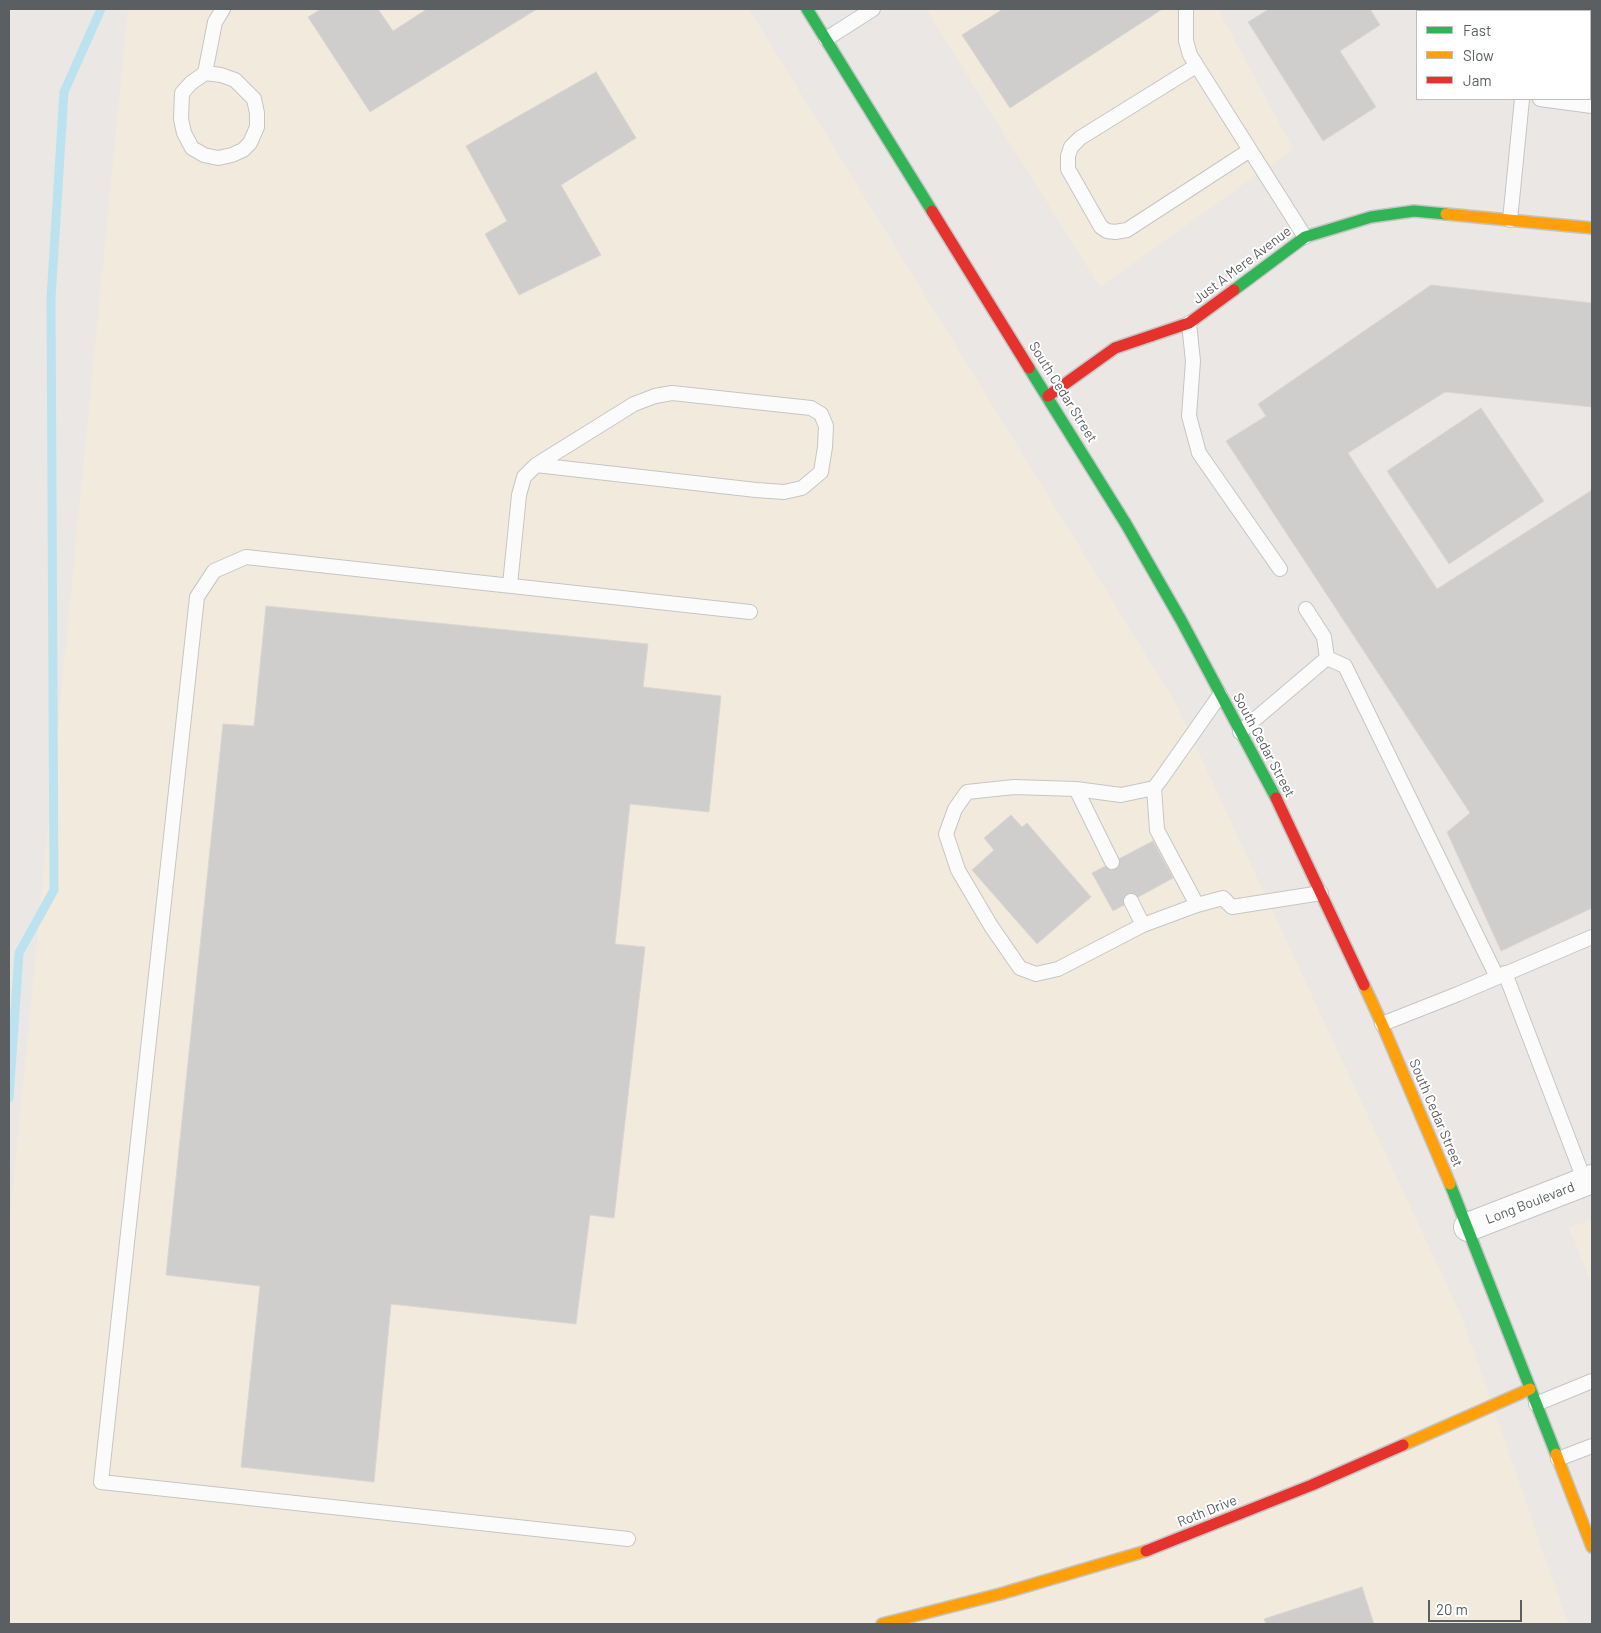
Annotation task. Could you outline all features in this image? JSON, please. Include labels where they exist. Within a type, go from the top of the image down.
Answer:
[{"type":"main road","name":"South Cedar Street","points":[[807,9],[1126,524],[1181,620],[1280,806],[1382,1024],[1468,1227],[1592,1547]]},
{"type":"main road","name":"Just A Mere Avenue","points":[[1048,396],[1115,348],[1189,323],[1305,237],[1371,217],[1414,211],[1592,228]]},
{"type":"main road","name":"Roth Drive","points":[[882,1624],[1000,1594],[1137,1555],[1312,1485],[1530,1389]]},
{"type":"street","name":"Long Boulevard","points":[[1468,1227],[1588,1180]]},
{"type":"lane","points":[[205,73],[235,80],[254,99],[257,127],[244,150],[232,155],[218,158],[204,155],[192,148],[184,134],[180,118],[182,93],[191,83],[205,73],[215,22],[223,9]]},
{"type":"lane","points":[[826,39],[873,9]]},
{"type":"lane","points":[[1186,9],[1186,41],[1190,55],[1305,237]]},
{"type":"lane","points":[[1196,66],[1080,138],[1071,147],[1068,156],[1068,168],[1101,227],[1107,231],[1115,232],[1127,230],[1250,150]]},
{"type":"lane","points":[[1510,220],[1522,100]]},
{"type":"lane","points":[[1547,100],[1592,106]]},
{"type":"lane","points":[[1189,323],[1193,361],[1189,416],[1199,453],[1280,569]]},
{"type":"lane","points":[[510,585],[519,495],[524,477],[536,465],[634,404],[655,396],[672,393],[811,408],[821,414],[826,426],[826,448],[821,472],[802,488],[784,492],[536,465]]},
{"type":"lane","points":[[628,1539],[101,1482],[197,597],[214,571],[246,556],[750,612]]},
{"type":"lane","points":[[1306,609],[1324,637],[1327,658]]},
{"type":"lane","points":[[1240,732],[1327,658]]},
{"type":"lane","points":[[1327,658],[1345,666],[1501,975],[1588,1180]]},
{"type":"lane","points":[[1220,695],[1154,788],[1121,796],[1076,789],[1014,787],[967,792],[955,809],[946,834],[958,870],[991,926],[1020,968],[1036,974],[1058,969],[1143,926],[1197,905],[1223,898],[1232,907],[1321,893]]},
{"type":"lane","points":[[1154,788],[1156,830],[1197,905]]},
{"type":"lane","points":[[1076,789],[1112,862]]},
{"type":"lane","points":[[1131,901],[1143,926]]},
{"type":"lane","points":[[1382,1024],[1592,937]]},
{"type":"lane","points":[[1536,1404],[1592,1381]]},
{"type":"lane","points":[[1558,1459],[1592,1446]]},
{"type":"shaded area","points":[[128,9],[749,9],[1176,704],[1463,1320],[1568,1624],[9,1624],[9,1229]]},
{"type":"shaded area","points":[[926,9],[1218,9],[1293,149],[1100,287]]},
{"type":"shaded area","points":[[1592,1219],[1592,1284],[1569,1228]]},
{"type":"building","points":[[321,9],[378,9],[393,31],[427,9],[537,9],[370,112],[308,17]]},
{"type":"building","points":[[1003,9],[1161,10],[1010,108],[962,35]]},
{"type":"building","points":[[1269,9],[1370,9],[1380,25],[1340,51],[1376,107],[1323,141],[1248,22]]},
{"type":"building","points":[[596,72],[636,138],[561,185],[601,255],[519,295],[485,234],[507,221],[466,146]]},
{"type":"building","points":[[1431,285],[1592,303],[1592,407],[1445,392],[1348,453],[1437,589],[1592,490],[1592,908],[1501,951],[1447,832],[1470,813],[1226,441],[1266,416],[1258,404]]},
{"type":"building","points":[[1481,408],[1544,501],[1449,564],[1387,471]]},
{"type":"building","points":[[266,606],[648,644],[643,687],[721,696],[709,812],[630,804],[615,944],[645,947],[614,1218],[590,1215],[576,1324],[391,1304],[374,1482],[241,1467],[260,1286],[166,1275],[223,724],[254,726]]},
{"type":"building","points":[[1011,815],[1022,827],[1027,823],[1091,897],[1037,944],[972,870],[994,850],[984,838]]},
{"type":"building","points":[[1153,841],[1173,878],[1113,911],[1092,873]]},
{"type":"building","points":[[1362,1587],[1374,1624],[1266,1624],[1264,1619]]},
{"type":"waterway","points":[[9,1098],[19,953],[54,890],[51,298],[64,92],[101,9]]},
{"type":"traffic: fast","points":[[807,9],[932,211]]},
{"type":"traffic: fast","points":[[1234,290],[1305,237],[1371,217],[1414,211],[1446,214]]},
{"type":"traffic: fast","points":[[1029,368],[1126,524],[1181,620],[1276,798]]},
{"type":"traffic: fast","points":[[1450,1184],[1556,1454]]},
{"type":"traffic: slow","points":[[1446,214],[1592,228]]},
{"type":"traffic: slow","points":[[1364,985],[1450,1184]]},
{"type":"traffic: slow","points":[[1403,1445],[1530,1389]]},
{"type":"traffic: slow","points":[[1556,1454],[1592,1547]]},
{"type":"traffic: slow","points":[[882,1624],[1000,1594],[1146,1551]]},
{"type":"traffic: jam","points":[[932,211],[1029,368]]},
{"type":"traffic: jam","points":[[1048,396],[1115,348],[1189,323],[1234,290]]},
{"type":"traffic: jam","points":[[1276,798],[1364,985]]},
{"type":"traffic: jam","points":[[1146,1551],[1312,1485],[1403,1445]]}]
